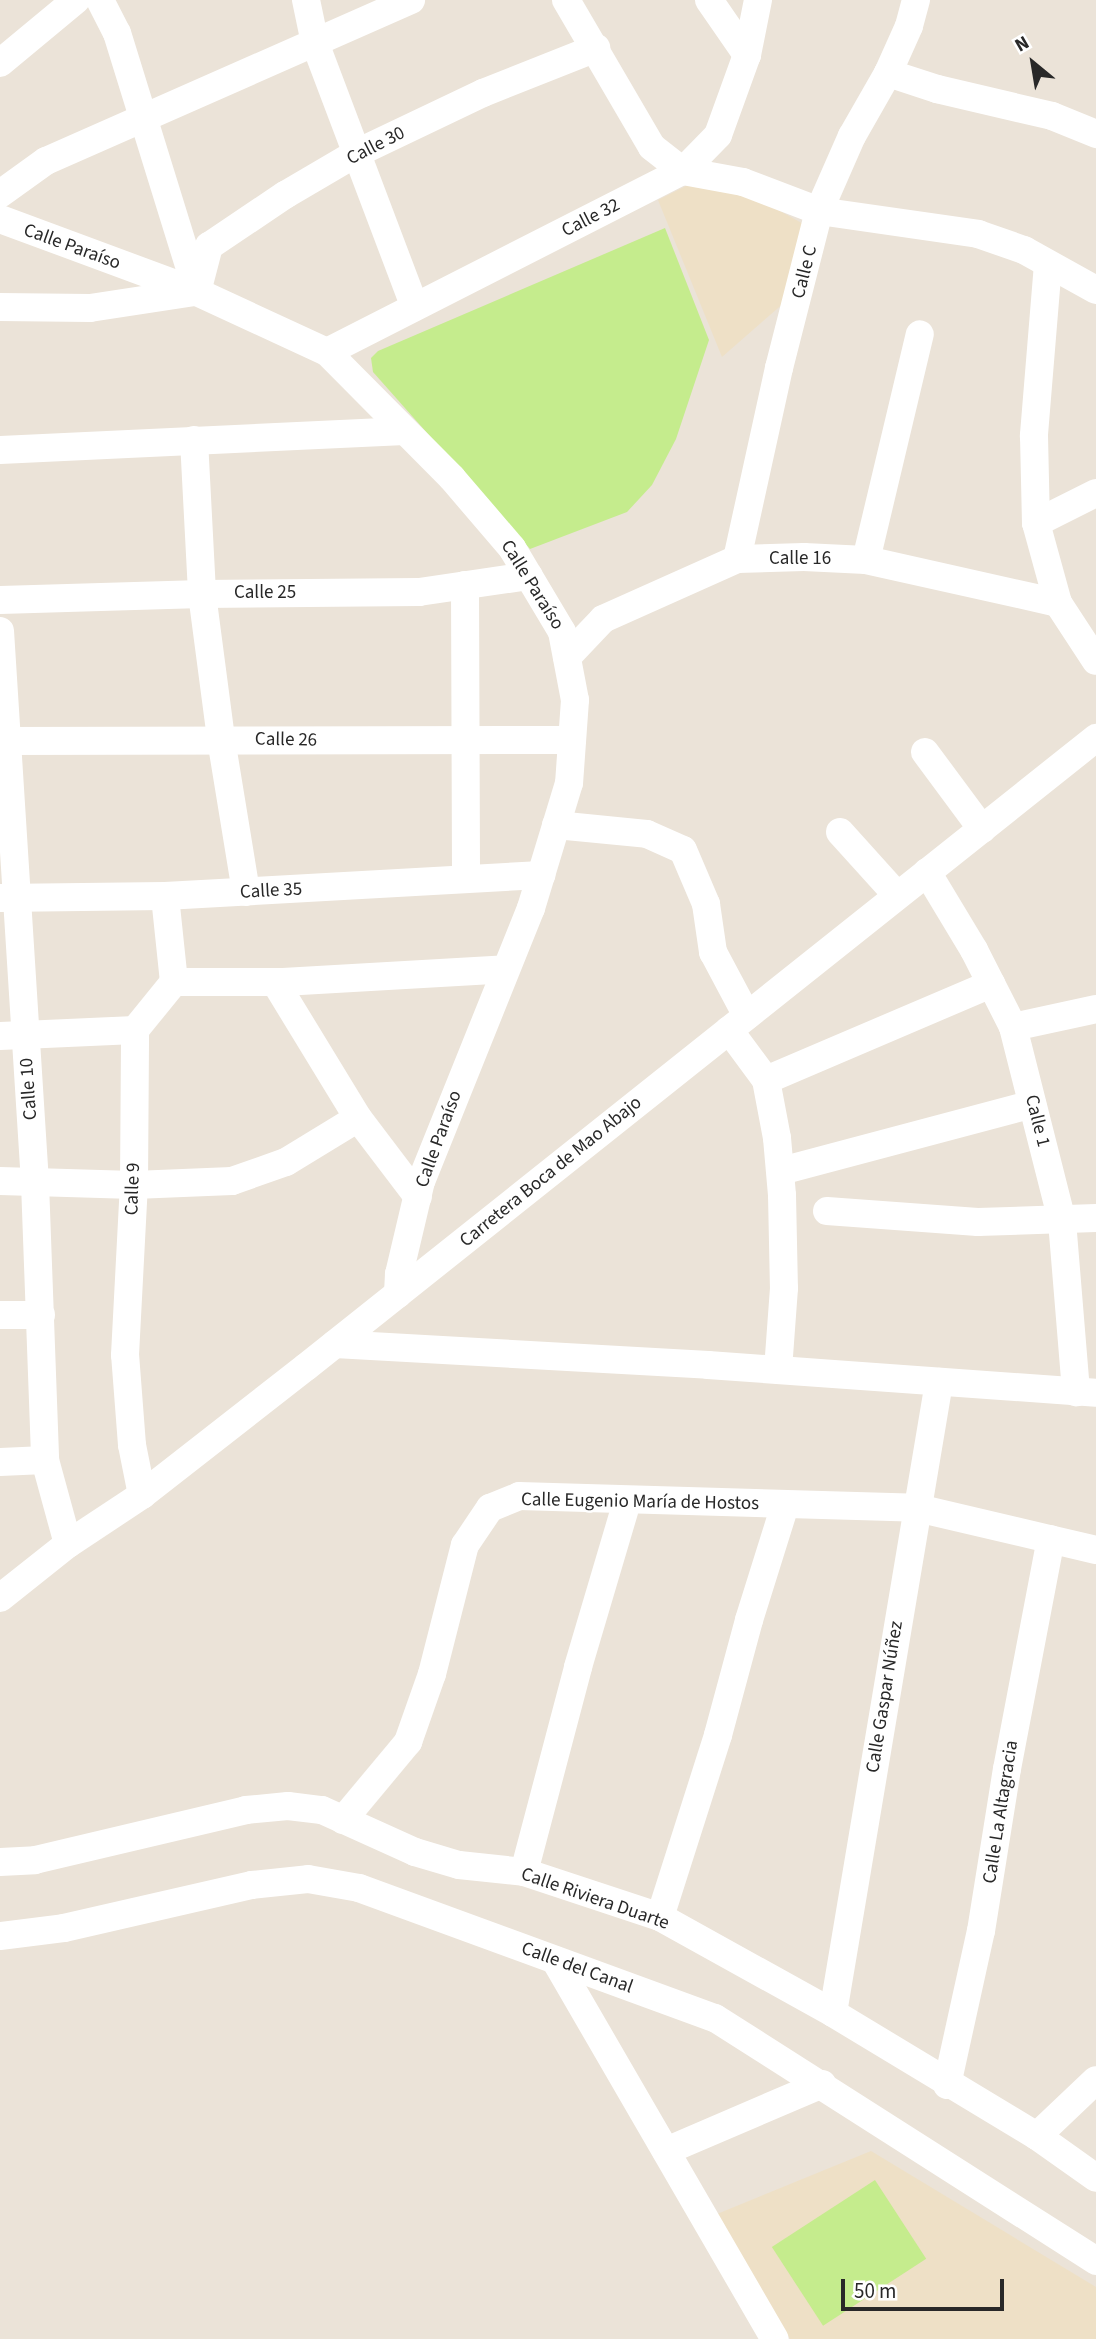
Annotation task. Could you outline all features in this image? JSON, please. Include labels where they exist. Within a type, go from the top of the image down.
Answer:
[{"type":"street","points":[[0,64],[76,0]]},
{"type":"street","points":[[0,307],[90,308],[197,292],[117,33],[100,0]]},
{"type":"street","points":[[306,0],[315,43],[355,155],[415,307]]},
{"type":"street","points":[[0,194],[46,161],[411,0]]},
{"type":"street","points":[[566,0],[652,147],[683,171],[743,182],[819,211],[978,234],[1024,250],[1096,290]]},
{"type":"street","points":[[709,0],[747,55]]},
{"type":"street","name":"Calle 32","points":[[327,352],[683,171],[718,135],[747,55],[758,0]]},
{"type":"street","name":"Calle C","points":[[737,559],[779,368],[819,211],[852,136],[888,73],[909,26],[916,0]]},
{"type":"street","name":"Calle 30","points":[[197,292],[209,246],[285,195],[355,155],[483,93],[596,48]]},
{"type":"street","points":[[888,73],[937,89],[1052,116],[1096,134]]},
{"type":"street","name":"Calle Paraíso","points":[[0,219],[197,292],[327,352],[452,478],[512,548],[562,632],[575,700],[569,783],[541,875],[418,1197],[399,1274],[398,1294]]},
{"type":"street","points":[[1048,264],[1034,436],[1036,523],[1058,603],[1096,662]]},
{"type":"street","points":[[866,560],[920,334]]},
{"type":"street","points":[[0,450],[405,430]]},
{"type":"street","points":[[194,440],[202,594],[220,739],[246,892]]},
{"type":"street","points":[[1036,523],[1096,493]]},
{"type":"street","name":"Calle 16","points":[[567,657],[603,619],[737,559],[804,557],[866,560],[1058,603]]},
{"type":"street","name":"Calle 25","points":[[0,600],[202,594],[419,592],[529,576]]},
{"type":"street","points":[[465,585],[466,879]]},
{"type":"street","name":"Calle 10","points":[[0,631],[13,1035],[35,1182],[45,1460],[68,1544]]},
{"type":"street","name":"Calle 26","points":[[3,741],[572,740]]},
{"type":"street","name":"Carretera Boca de Mao Abajo","points":[[0,1598],[68,1544],[142,1495],[335,1344],[897,895],[1095,741]]},
{"type":"street","points":[[925,751],[982,829]]},
{"type":"street","points":[[556,825],[647,834],[683,850],[706,904],[713,952],[738,1023],[766,1080],[780,1171],[784,1288],[778,1370]]},
{"type":"street","points":[[840,832],[897,895]]},
{"type":"street","name":"Calle 1","points":[[927,872],[1013,1027],[1062,1221],[1086,1392]]},
{"type":"street","name":"Calle 35","points":[[8,898],[165,896],[541,875]]},
{"type":"street","points":[[13,1035],[135,1030],[174,982],[165,896]]},
{"type":"street","points":[[174,982],[275,982],[506,969]]},
{"type":"street","points":[[275,982],[358,1118],[418,1197]]},
{"type":"street","points":[[766,1080],[991,984]]},
{"type":"street","points":[[1013,1027],[1096,1009]]},
{"type":"street","name":"Calle 9","points":[[135,1030],[134,1185],[125,1355],[132,1445],[142,1495]]},
{"type":"street","points":[[780,1171],[1032,1104]]},
{"type":"street","points":[[0,1181],[134,1185],[232,1181],[286,1162],[358,1118]]},
{"type":"street","points":[[827,1211],[978,1222],[1096,1218]]},
{"type":"street","points":[[0,1315],[41,1315]]},
{"type":"street","points":[[335,1344],[778,1370],[1086,1392]]},
{"type":"street","name":"Calle Gaspar Núñez","points":[[833,2013],[939,1382]]},
{"type":"street","points":[[0,1462],[45,1460]]},
{"type":"street","name":"Calle Eugenio María de Hostos","points":[[343,1820],[408,1742],[432,1674],[465,1545],[490,1508],[519,1496],[626,1502],[917,1508],[1096,1550]]},
{"type":"street","points":[[524,1872],[578,1667],[626,1502]]},
{"type":"street","points":[[660,1917],[718,1735],[749,1620],[785,1505]]},
{"type":"street","name":"Calle La Altagracia","points":[[947,2085],[981,1931],[1007,1769],[1051,1539]]},
{"type":"street","name":"Calle Riviera Duarte","points":[[0,1862],[35,1860],[83,1850],[246,1810],[288,1806],[322,1810],[415,1852],[459,1864],[524,1872],[660,1917],[833,2013],[947,2085],[1037,2136],[1096,2178]]},
{"type":"street","name":"Calle del Canal","points":[[0,1936],[64,1928],[251,1885],[308,1878],[359,1888],[715,2018],[1096,2261]]},
{"type":"street","points":[[555,1960],[666,2151],[768,2337]]},
{"type":"street","points":[[1037,2136],[1096,2080]]},
{"type":"street","points":[[666,2151],[821,2084]]},
{"type":"shaded area","points":[[700,179],[755,197],[807,226],[793,295],[722,357],[658,200]]},
{"type":"shaded area","points":[[871,2151],[1096,2287],[1096,2339],[790,2339],[717,2214]]},
{"type":"green space","points":[[665,228],[709,340],[676,439],[652,485],[627,512],[530,549],[373,372],[371,358],[378,351]]},
{"type":"green space","points":[[875,2180],[926,2259],[823,2326],[772,2247]]}]
